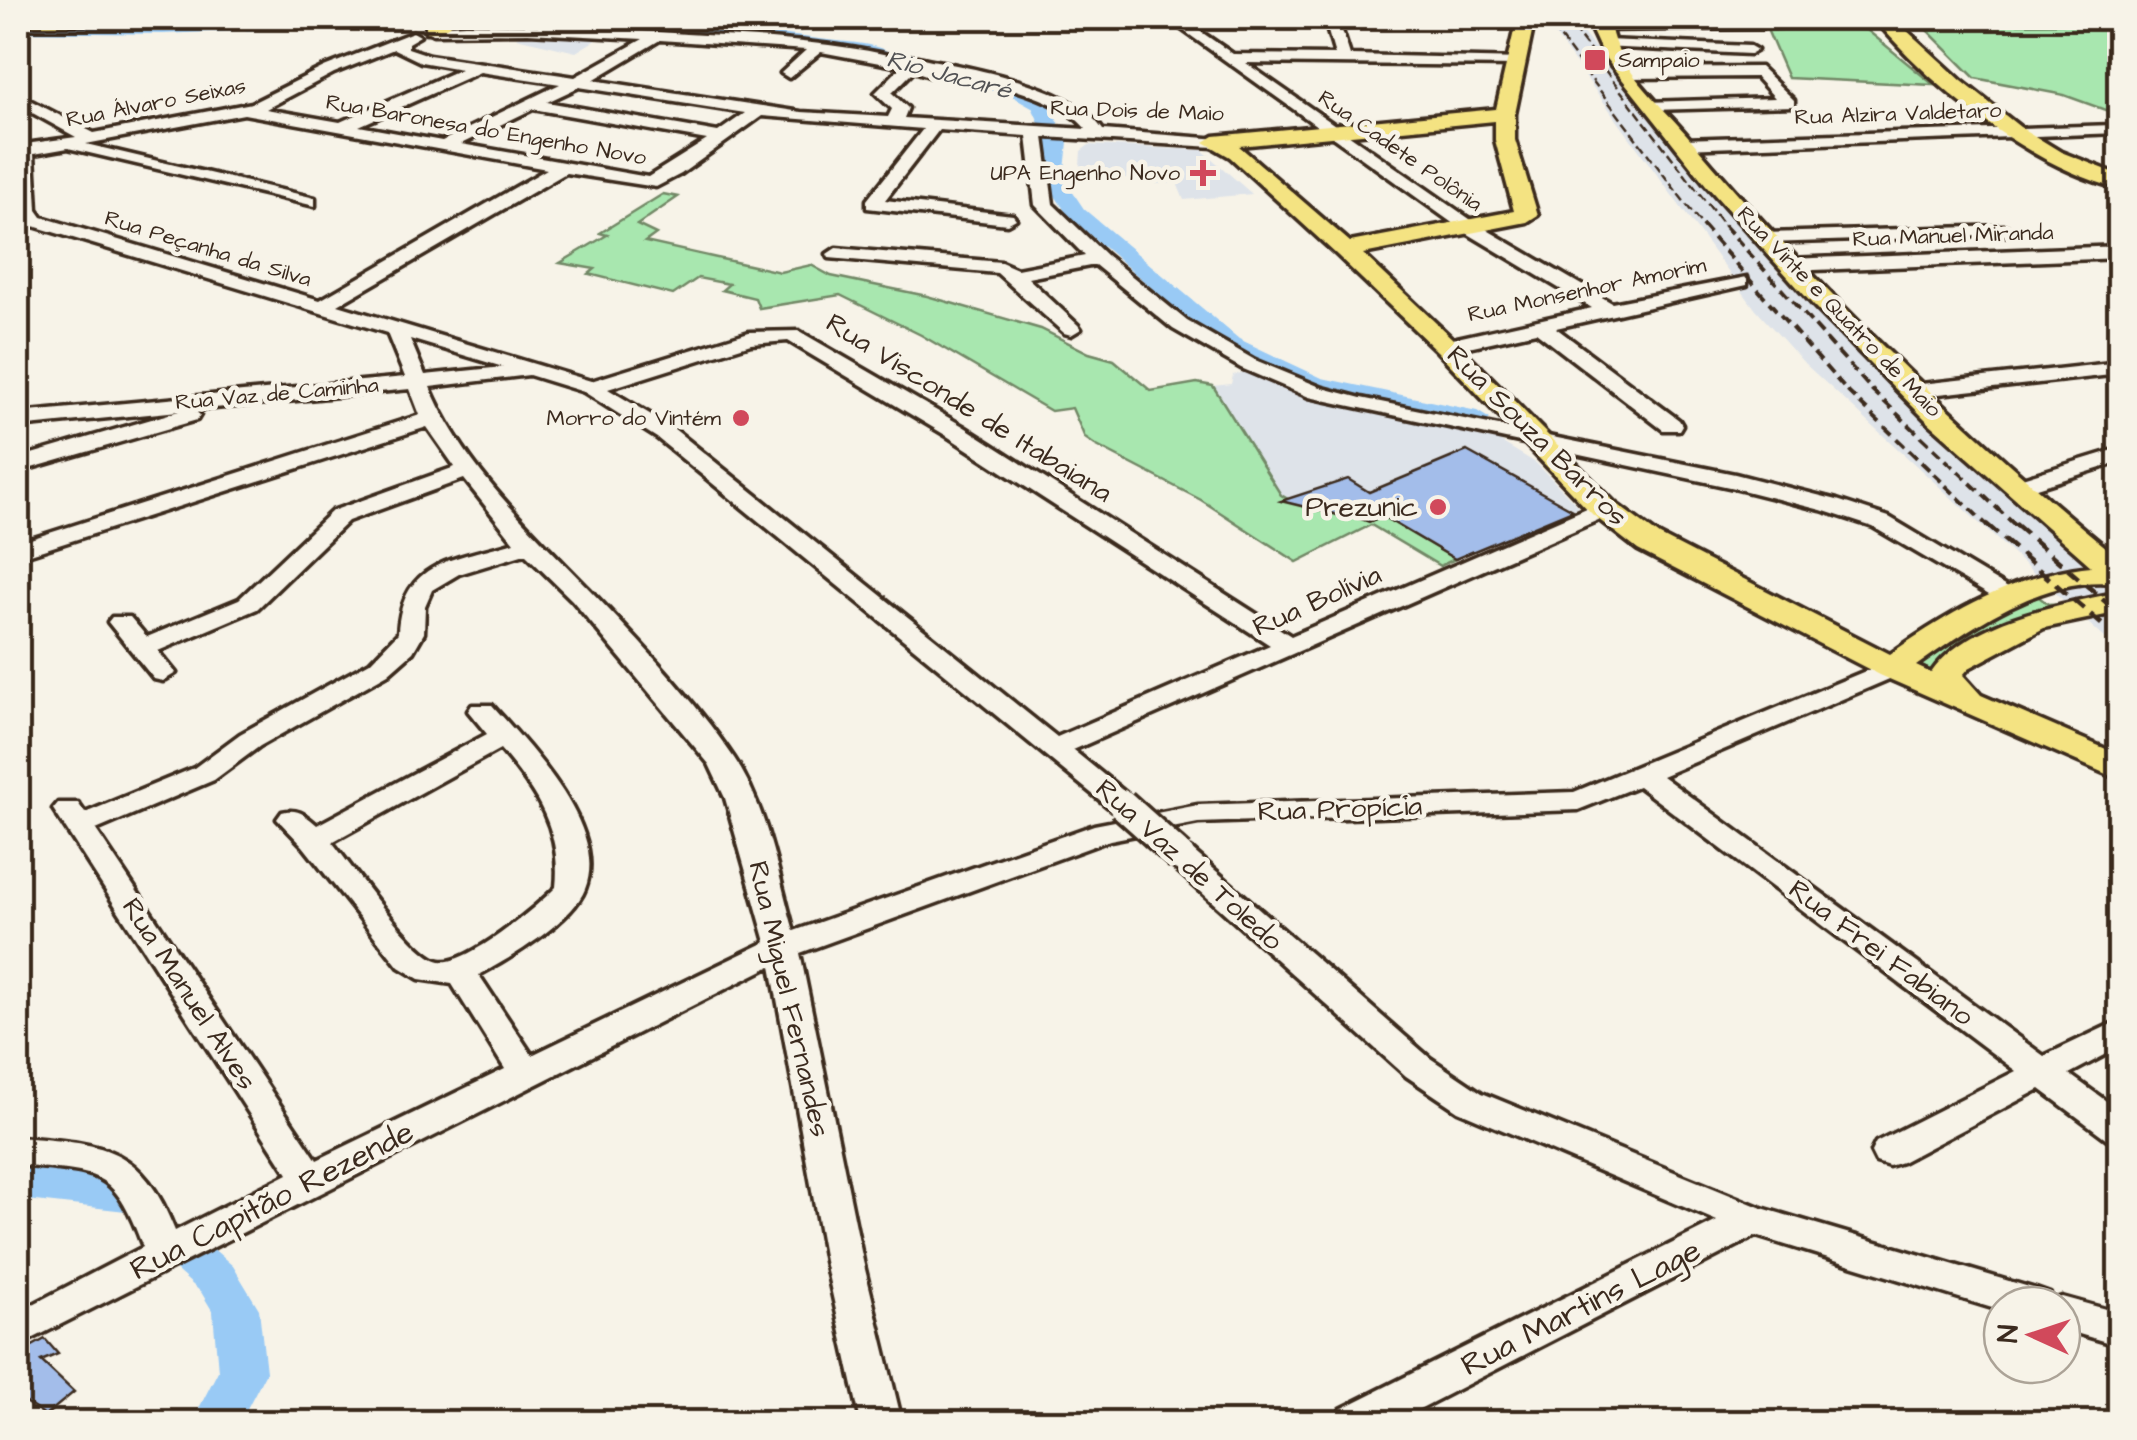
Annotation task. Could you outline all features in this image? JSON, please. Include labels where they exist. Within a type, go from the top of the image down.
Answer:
[{"type":"main road","points":[[18,20],[278,18]]},
{"type":"main road","points":[[433,31],[452,18]]},
{"type":"main road","points":[[587,18],[787,21]]},
{"type":"main road","points":[[1345,250],[1520,219],[1528,212],[1507,150],[1505,114],[1518,61],[1540,41],[1539,32],[1526,18]]},
{"type":"main road","points":[[1885,20],[2016,133],[2059,158],[2120,183]]},
{"type":"main road","name":"Rua Vinte e Quatro de Maio","points":[[1602,29],[1626,73],[1788,265],[1912,391],[2118,583]]},
{"type":"main road","name":"Rua Dois de Maio","points":[[1214,142],[1505,114]]},
{"type":"main road","name":"Rua Souza Barros","points":[[1214,142],[1237,152],[1345,250],[1446,346],[1604,509],[1649,543],[1897,675],[2120,769]]},
{"type":"main road","points":[[1897,675],[1924,645],[2010,597],[2044,584],[2118,583]]},
{"type":"main road","points":[[1970,704],[1946,675],[1956,661],[2034,620],[2118,583]]},
{"type":"street","points":[[787,21],[864,18]]},
{"type":"street","name":"Rua Cadete Polônia","points":[[1173,18],[1472,228],[1609,310]]},
{"type":"street","points":[[1331,18],[1344,60]]},
{"type":"street","points":[[1602,29],[1885,20],[1964,22]]},
{"type":"street","points":[[825,43],[820,34],[828,22]]},
{"type":"street","points":[[400,39],[433,31],[521,28],[825,43],[1039,94],[1092,124],[1098,135]]},
{"type":"street","points":[[1602,29],[1750,50]]},
{"type":"street","points":[[400,39],[433,31]]},
{"type":"street","points":[[400,39],[401,50],[414,55],[433,31]]},
{"type":"street","points":[[343,128],[474,66],[433,31]]},
{"type":"street","points":[[444,146],[615,64],[657,36]]},
{"type":"street","name":"Rua Álvaro Seixas","points":[[22,151],[246,110],[400,39]]},
{"type":"street","points":[[789,72],[825,43]]},
{"type":"street","name":"Rua Dois de Maio","points":[[414,55],[758,111],[1214,142]]},
{"type":"street","points":[[1230,58],[1518,61]]},
{"type":"street","points":[[803,61],[914,66]]},
{"type":"street","points":[[894,122],[900,108],[884,92],[914,66]]},
{"type":"street","points":[[1626,73],[1760,72],[1788,103],[1652,105]]},
{"type":"street","points":[[18,99],[92,139]]},
{"type":"street","points":[[530,104],[719,137]]},
{"type":"street","name":"Rua Baronesa do Engenho Novo","points":[[246,110],[655,182],[758,111]]},
{"type":"street","points":[[935,125],[873,204],[1007,219]]},
{"type":"street","name":"Rua Alzira Valdetaro","points":[[1683,144],[2114,130]]},
{"type":"street","points":[[1040,132],[1038,182],[1044,205],[1099,259],[1180,324],[1248,364],[1316,393],[1764,487],[1867,517],[2010,597]]},
{"type":"street","points":[[65,144],[309,202]]},
{"type":"street","points":[[22,151],[23,205]]},
{"type":"street","points":[[321,307],[562,168]]},
{"type":"street","name":"Rua Peçanha da Silva","points":[[23,205],[36,221],[396,330]]},
{"type":"street","points":[[1764,238],[2006,230]]},
{"type":"street","name":"Rua Manuel Miranda","points":[[1788,265],[2120,252]]},
{"type":"street","points":[[836,254],[996,267],[1014,275],[1071,329]]},
{"type":"street","points":[[1014,275],[1099,259]]},
{"type":"street","name":"Rua Monsenhor Amorim","points":[[1446,346],[1740,282]]},
{"type":"street","points":[[1542,327],[1671,426]]},
{"type":"street","name":"Rua Vaz de Toledo","points":[[396,330],[591,388],[666,433],[1122,804],[1418,1067],[1470,1102],[1753,1220],[1982,1289]]},
{"type":"street","name":"Rua Miguel Fernandes","points":[[396,330],[432,418],[468,470],[529,545],[581,595],[723,763],[740,798],[784,947],[844,1261],[882,1422]]},
{"type":"street","name":"Rua Visconde de Itabaiana","points":[[591,388],[749,338],[792,335],[956,431],[1290,646]]},
{"type":"street","points":[[1912,391],[2120,368]]},
{"type":"street","name":"Rua Vaz de Caminha","points":[[18,420],[537,371]]},
{"type":"street","points":[[18,464],[259,395]]},
{"type":"street","points":[[18,550],[432,418]]},
{"type":"street","points":[[2017,487],[2120,455]]},
{"type":"street","points":[[142,648],[248,604],[340,516],[468,470]]},
{"type":"street","name":"Rua Bolívia","points":[[1054,748],[1604,509]]},
{"type":"street","name":"Rua Manuel Alves","points":[[310,1179],[73,818],[204,774],[250,740],[379,668],[404,646],[411,633],[412,606],[421,586],[450,569],[529,545]]},
{"type":"street","points":[[121,622],[163,673]]},
{"type":"street","name":"Rua Propícia","points":[[784,947],[1131,825],[1198,814],[1578,800],[1897,675]]},
{"type":"street","points":[[482,710],[547,786],[556,804],[569,834],[570,894],[559,906],[460,971],[444,972],[416,965],[303,829],[504,736]]},
{"type":"street","name":"Rua Frei Fabiano","points":[[1643,776],[2120,1130]]},
{"type":"street","name":"Rua Capitão Rezende","points":[[18,1330],[310,1179],[784,947]]},
{"type":"street","points":[[460,971],[526,1074]]},
{"type":"street","points":[[1889,1152],[2120,1032]]},
{"type":"street","points":[[18,1151],[75,1158],[108,1166],[126,1177],[140,1198],[165,1256]]},
{"type":"street","name":"Rua Martins Lage","points":[[1356,1422],[1753,1220]]},
{"type":"street","points":[[2082,1319],[2120,1330]]},
{"type":"shaded area","points":[[1536,18],[1570,18],[1781,270],[1775,272],[1784,273],[1960,450],[2119,583],[2119,651],[1805,364],[1756,310],[1554,34]]},
{"type":"shaded area","points":[[527,30],[599,38],[576,52],[516,38]]},
{"type":"shaded area","points":[[1089,145],[1202,150],[1252,194],[1184,200],[1177,183],[1152,184],[1150,177],[1079,180],[1081,151]]},
{"type":"shaded area","points":[[1249,371],[1491,436],[1536,463],[1579,507],[1455,559],[1382,516],[1369,521],[1295,504],[1281,495],[1213,386],[1231,384],[1233,375]]},
{"type":"green space","points":[[2089,23],[2119,29],[2119,115],[2064,95],[1975,78],[1926,29],[1989,24]]},
{"type":"green space","points":[[1766,27],[1867,30],[1934,85],[1788,78]]},
{"type":"green space","points":[[663,194],[678,197],[637,225],[656,234],[645,242],[780,272],[811,265],[831,276],[927,296],[1041,329],[1089,353],[1114,360],[1151,391],[1197,383],[1213,386],[1281,495],[1369,521],[1382,516],[1455,559],[1440,566],[1371,525],[1297,562],[1201,500],[1095,445],[1085,438],[1072,408],[1051,411],[921,335],[840,295],[759,308],[755,298],[722,290],[729,284],[698,278],[673,295],[589,274],[595,269],[560,263]]},
{"type":"green space","points":[[2035,594],[2048,604],[2067,603],[1995,629],[1958,649],[1931,671],[1918,664],[1933,650]]},
{"type":"building","name":"Prezunic","points":[[1467,451],[1573,510],[1455,559],[1382,516],[1369,522],[1341,511],[1338,515],[1281,501],[1348,479],[1369,492]]},
{"type":"building","points":[[45,1339],[58,1354],[41,1361],[74,1392],[45,1416],[18,1397],[18,1354]]},
{"type":"waterway","name":"Rio Jacaré","points":[[18,27],[163,29],[373,20]]},
{"type":"waterway","name":"Rio Jacaré","points":[[456,23],[727,34],[885,55]]},
{"type":"waterway","name":"Rio Jacaré","points":[[938,69],[1020,93],[1040,104],[1058,142],[1054,179],[1076,213],[1231,344],[1314,384],[1477,419]]},
{"type":"waterway","points":[[18,1182],[126,1194]]},
{"type":"waterway","points":[[186,1252],[217,1279],[236,1309],[242,1372],[216,1422]]},
{"type":"railway","points":[[1545,18],[1704,228]]},
{"type":"railway","points":[[1565,18],[1726,228]]},
{"type":"railway","points":[[1702,225],[1845,389],[1989,527]]},
{"type":"railway","points":[[1724,225],[1872,390],[2017,527]]},
{"type":"railway","points":[[1986,524],[2120,640]]},
{"type":"railway","points":[[2015,524],[2120,614]]},
{"type":"place","name":"Sampaio","points":[[1595,60]]},
{"type":"place","name":"UPA Engenho Novo","points":[[1203,173]]},
{"type":"place","name":"Morro do Vintém","points":[[741,418]]},
{"type":"place","name":"Prezunic","points":[[1438,507]]}]
